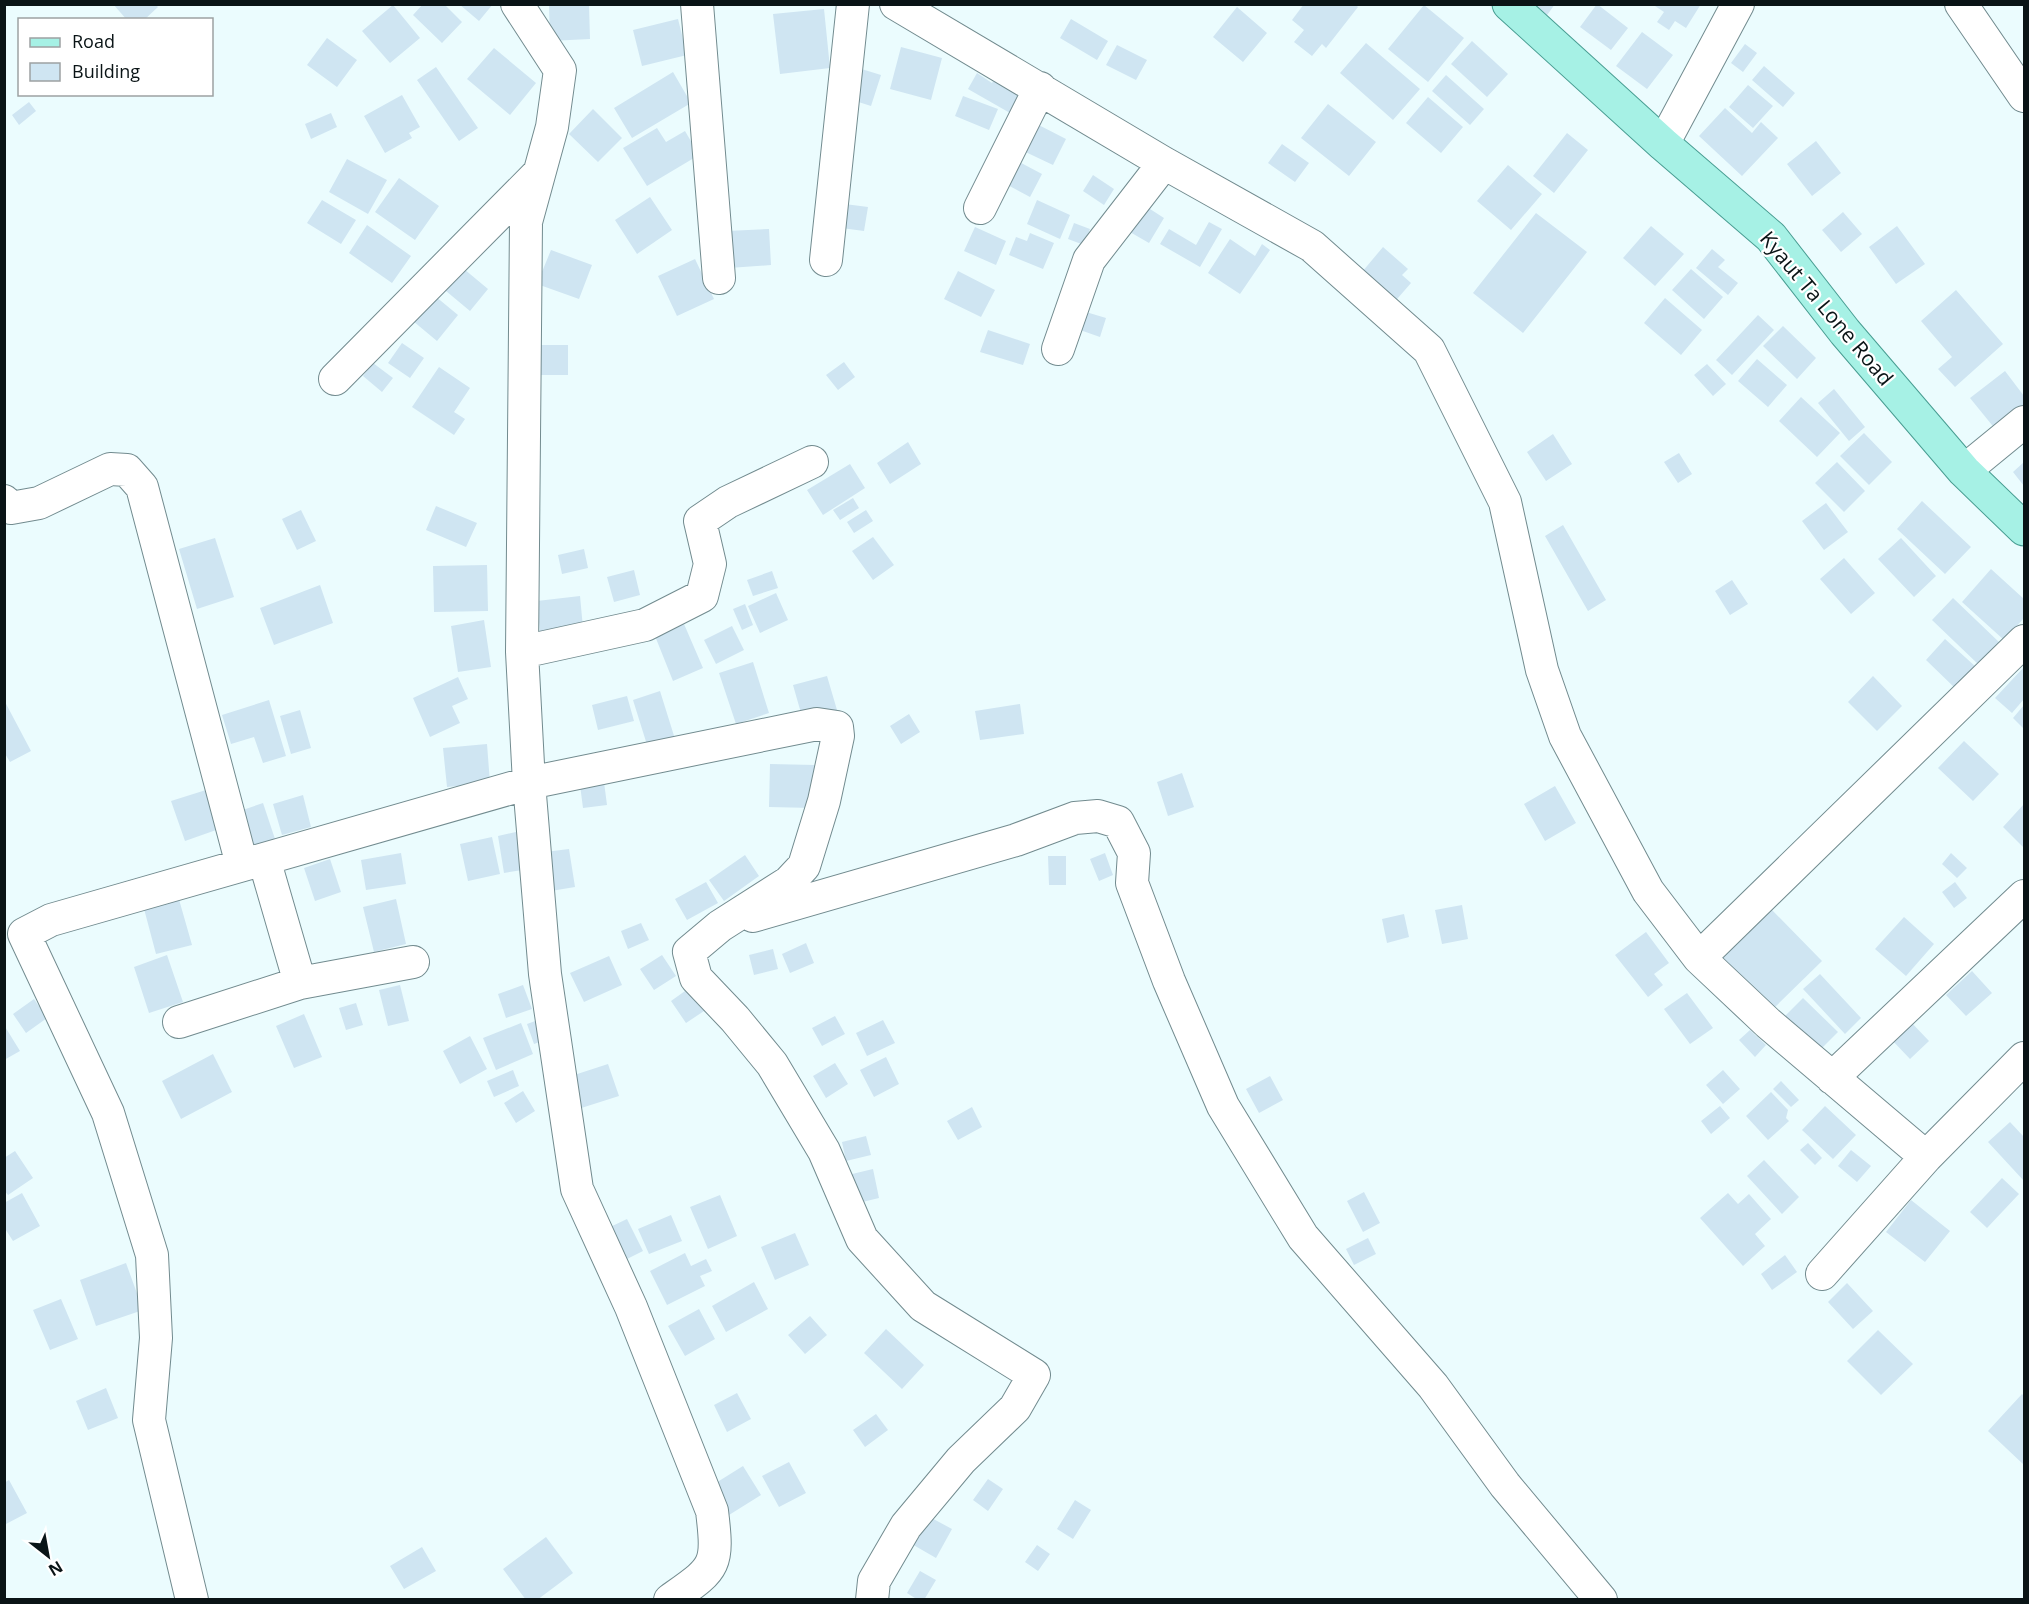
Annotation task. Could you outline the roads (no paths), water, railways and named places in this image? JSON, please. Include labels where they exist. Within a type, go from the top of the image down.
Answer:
[{"type":"main road","name":"Kyaut Ta Lone Road","points":[[1509,4],[1663,144],[1771,237],[1845,332],[1964,471],[2025,529]]},
{"type":"street","points":[[517,4],[560,70],[552,127],[526,222],[522,652],[529,783],[545,974],[577,1189],[631,1307],[712,1511],[716,1546],[707,1573],[670,1599]]},
{"type":"street","points":[[698,4],[719,278]]},
{"type":"street","points":[[826,260],[853,4]]},
{"type":"street","points":[[896,4],[1164,163],[1312,246],[1429,350],[1505,502],[1542,670],[1564,736],[1648,891],[1699,958],[1767,1023],[1926,1157]]},
{"type":"street","points":[[1663,144],[1738,4]]},
{"type":"street","points":[[1961,4],[2025,96]]},
{"type":"street","points":[[980,208],[1040,88]]},
{"type":"street","points":[[1058,349],[1089,260],[1164,163]]},
{"type":"street","points":[[335,379],[539,172]]},
{"type":"street","points":[[1964,471],[2025,422]]},
{"type":"street","points":[[522,652],[645,625],[702,596],[710,564],[700,521],[728,502],[812,462]]},
{"type":"street","points":[[4,501],[11,508],[39,503],[110,469],[127,470],[142,487],[253,862],[300,983]]},
{"type":"street","points":[[1699,958],[2025,641]]},
{"type":"street","points":[[192,1599],[149,1420],[156,1338],[152,1255],[108,1113],[14,939],[51,920],[529,783],[817,724],[837,727],[836,756],[804,866],[789,882],[720,926],[688,952],[696,978],[735,1019],[772,1064],[824,1151],[862,1239],[923,1306],[1034,1375],[1015,1408],[961,1460],[906,1526],[874,1581],[872,1599]]},
{"type":"street","points":[[720,926],[1016,840],[1075,818],[1098,816],[1118,822],[1134,853],[1132,883],[1169,981],[1223,1106],[1303,1237],[1433,1386],[1505,1485],[1602,1599]]},
{"type":"street","points":[[1832,1078],[2025,896]]},
{"type":"street","points":[[179,1022],[300,983],[413,962]]},
{"type":"street","points":[[1822,1274],[1926,1157],[2025,1058]]}]
